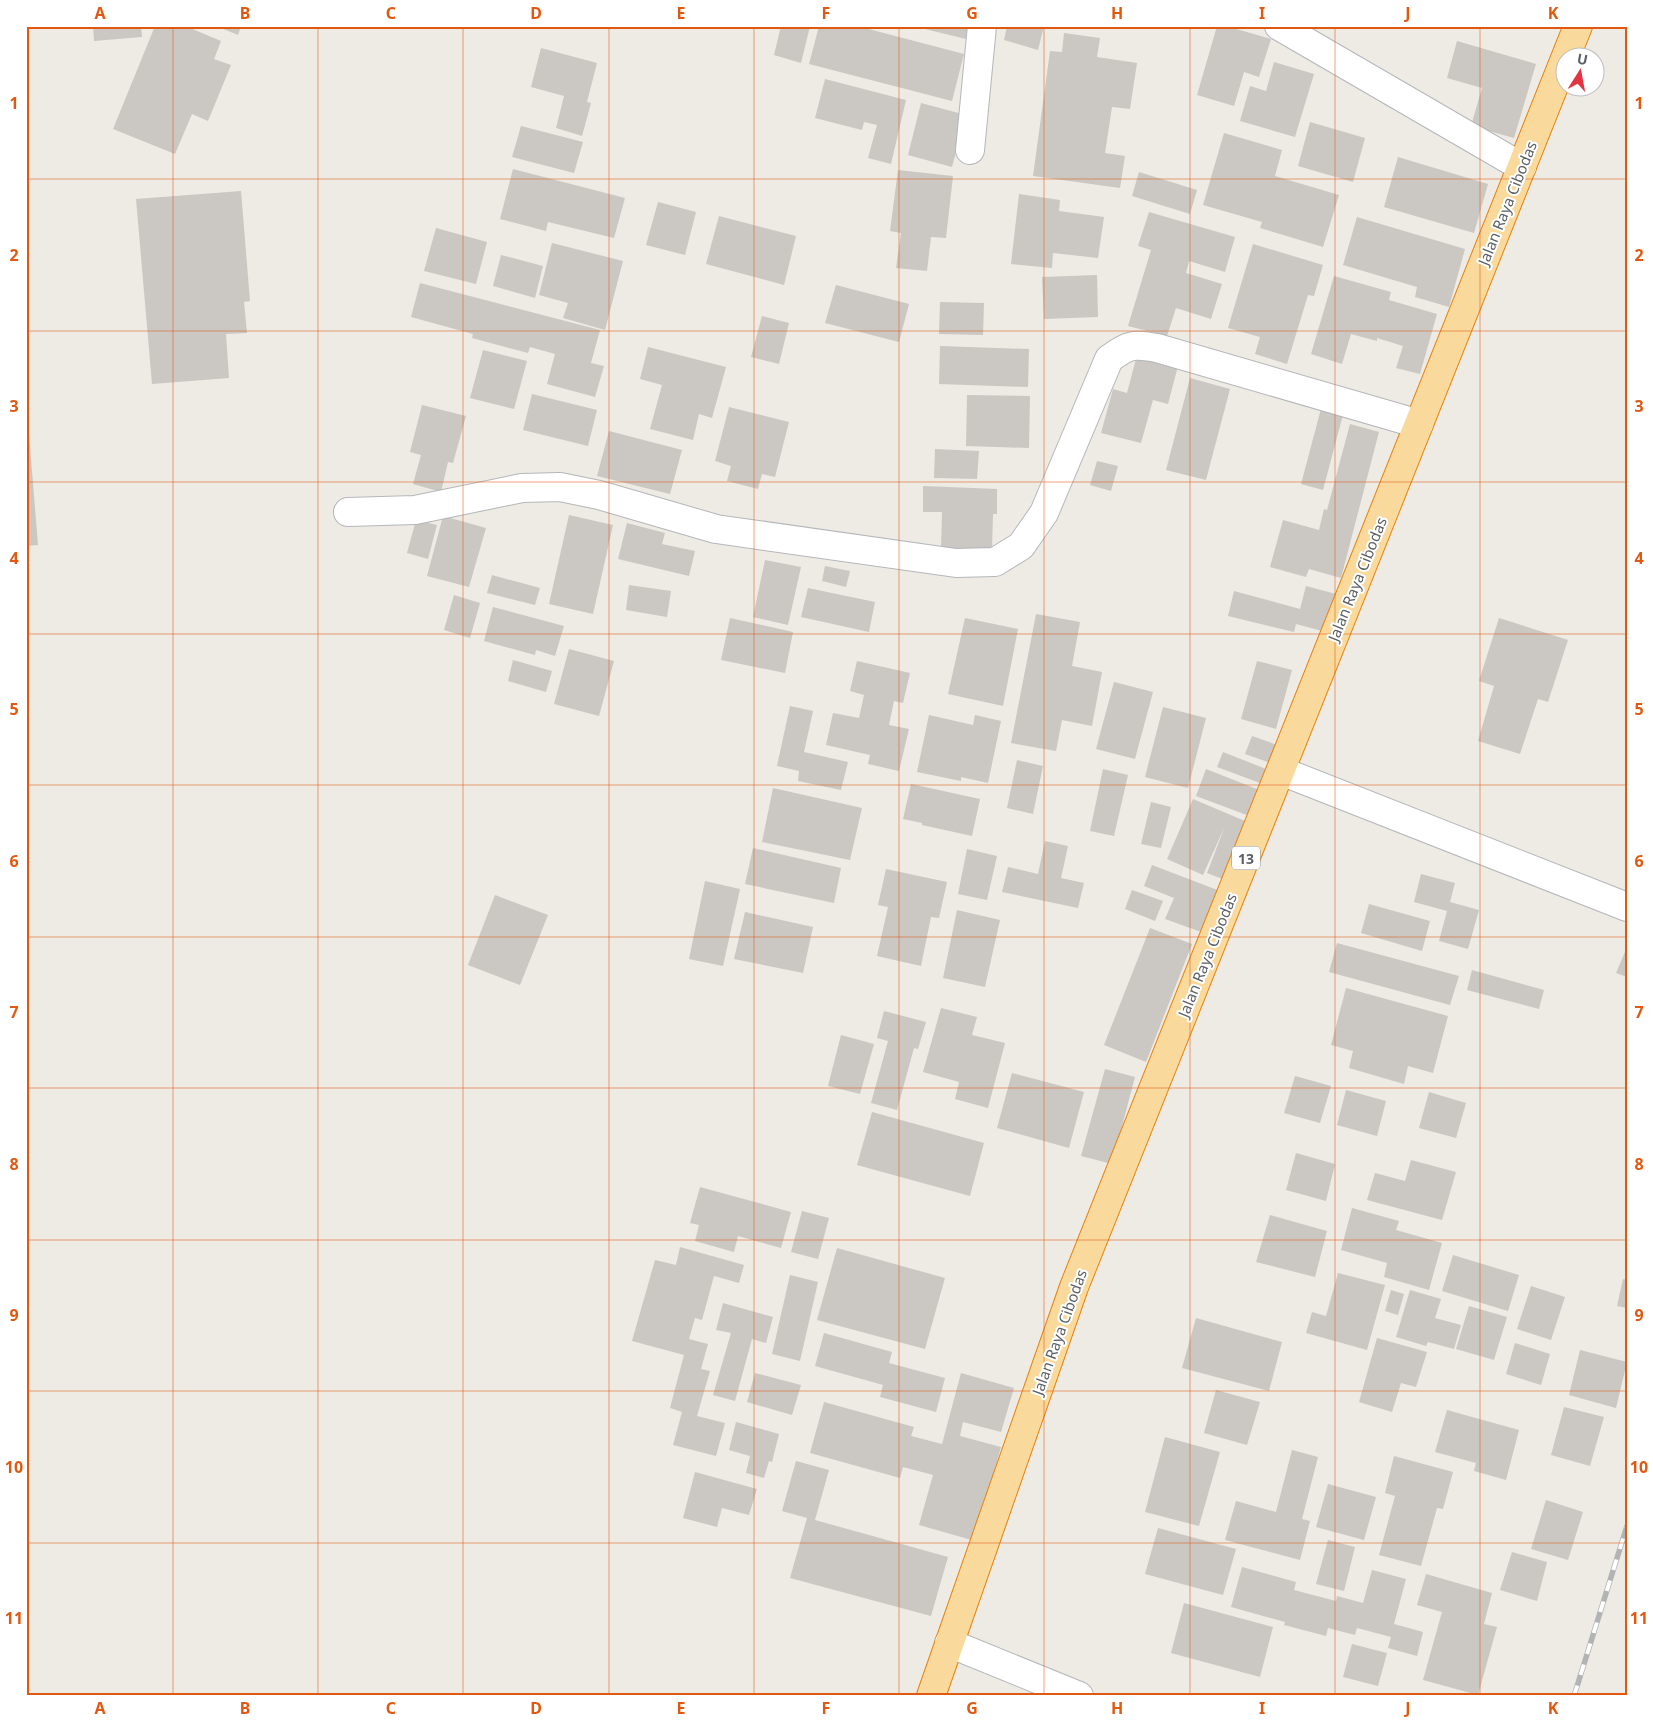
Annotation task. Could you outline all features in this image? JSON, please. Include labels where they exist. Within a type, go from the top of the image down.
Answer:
[{"type":"highway","name":"Jalan Raya Cibodas","points":[[931,1696],[1074,1287],[1578,26]]},
{"type":"street","points":[[970,150],[982,26]]},
{"type":"street","points":[[1279,26],[1522,167]]},
{"type":"street","points":[[348,512],[415,510],[522,488],[560,487],[599,495],[716,529],[956,563],[995,562],[1021,546],[1044,513],[1109,359],[1124,348],[1139,345],[1157,348],[1419,424]]},
{"type":"street","points":[[1281,770],[1627,907]]},
{"type":"street","points":[[950,1643],[1079,1696]]},
{"type":"building","points":[[93,26],[141,26],[142,37],[94,41]]},
{"type":"building","points":[[155,26],[185,26],[221,41],[214,59],[231,65],[208,121],[192,114],[175,154],[113,129]]},
{"type":"building","points":[[216,26],[241,26],[238,35]]},
{"type":"building","points":[[781,26],[810,26],[801,63],[774,55]]},
{"type":"building","points":[[819,26],[857,26],[964,54],[952,101],[809,64]]},
{"type":"building","points":[[919,26],[973,26],[970,40]]},
{"type":"building","points":[[1007,26],[1044,26],[1038,50],[1004,40]]},
{"type":"building","points":[[1217,26],[1226,26],[1271,39],[1259,77],[1244,72],[1234,106],[1197,95]]},
{"type":"building","points":[[1064,33],[1100,38],[1097,57],[1137,63],[1130,109],[1112,107],[1105,153],[1125,156],[1120,188],[1033,176],[1050,51],[1062,52]]},
{"type":"building","points":[[1457,41],[1536,64],[1514,138],[1471,126],[1482,88],[1447,78]]},
{"type":"building","points":[[541,48],[597,63],[587,102],[591,103],[582,136],[556,128],[564,96],[531,87]]},
{"type":"building","points":[[1274,62],[1314,74],[1295,137],[1240,121],[1250,86],[1266,91]]},
{"type":"building","points":[[825,79],[906,100],[891,164],[868,158],[877,125],[864,122],[862,130],[815,118]]},
{"type":"building","points":[[921,103],[966,115],[952,167],[908,155]]},
{"type":"building","points":[[1310,122],[1365,138],[1353,182],[1298,166]]},
{"type":"building","points":[[521,126],[583,142],[574,173],[512,157]]},
{"type":"building","points":[[1224,133],[1282,150],[1275,176],[1339,195],[1323,247],[1260,228],[1262,222],[1203,205]]},
{"type":"building","points":[[1398,157],[1488,184],[1474,233],[1384,207]]},
{"type":"building","points":[[513,169],[625,198],[614,238],[548,222],[546,231],[500,219]]},
{"type":"building","points":[[898,170],[953,176],[946,238],[931,237],[927,271],[896,268],[901,233],[890,231]]},
{"type":"building","points":[[1139,172],[1197,190],[1190,214],[1132,196]]},
{"type":"building","points":[[241,191],[250,301],[244,302],[247,333],[226,334],[229,378],[152,384],[136,199]]},
{"type":"building","points":[[1019,194],[1060,200],[1059,211],[1104,217],[1098,258],[1053,253],[1052,268],[1011,264]]},
{"type":"building","points":[[658,202],[696,212],[685,255],[646,245]]},
{"type":"building","points":[[1149,212],[1235,237],[1225,272],[1189,261],[1186,273],[1222,284],[1211,319],[1176,308],[1167,336],[1128,326],[1151,250],[1138,246]]},
{"type":"building","points":[[719,216],[796,236],[784,285],[706,264]]},
{"type":"building","points":[[1357,217],[1465,249],[1449,307],[1415,297],[1417,287],[1343,265]]},
{"type":"building","points":[[436,228],[487,242],[476,284],[424,271]]},
{"type":"building","points":[[552,243],[623,261],[605,330],[563,318],[568,303],[539,295]]},
{"type":"building","points":[[1253,244],[1323,265],[1314,296],[1308,295],[1287,364],[1255,354],[1260,337],[1228,328]]},
{"type":"building","points":[[501,255],[543,266],[535,298],[493,286]]},
{"type":"building","points":[[1097,275],[1098,317],[1044,319],[1042,277]]},
{"type":"building","points":[[1334,276],[1391,292],[1389,300],[1437,314],[1420,374],[1396,368],[1403,346],[1377,338],[1377,341],[1351,334],[1342,364],[1311,354]]},
{"type":"building","points":[[420,283],[600,330],[591,363],[604,366],[595,397],[547,384],[555,354],[530,347],[528,353],[472,338],[473,334],[411,317]]},
{"type":"building","points":[[836,285],[909,304],[899,342],[825,323]]},
{"type":"building","points":[[940,302],[984,303],[983,335],[939,334]]},
{"type":"building","points":[[762,316],[789,323],[779,364],[751,357]]},
{"type":"building","points":[[940,346],[1029,349],[1028,387],[939,384]]},
{"type":"building","points":[[648,347],[726,367],[712,418],[699,414],[693,440],[650,429],[662,385],[640,379]]},
{"type":"building","points":[[483,350],[527,361],[514,409],[470,398]]},
{"type":"building","points":[[1137,355],[1178,366],[1168,404],[1153,400],[1141,443],[1101,433],[1113,389],[1127,393]]},
{"type":"building","points":[[1190,378],[1230,389],[1206,480],[1166,470]]},
{"type":"building","points":[[532,394],[597,410],[588,446],[523,430]]},
{"type":"building","points":[[967,395],[1030,396],[1029,448],[966,446]]},
{"type":"building","points":[[422,405],[466,416],[453,463],[448,462],[441,492],[413,484],[421,455],[410,452]]},
{"type":"building","points":[[1322,405],[1344,411],[1323,490],[1301,484]]},
{"type":"building","points":[[729,407],[789,422],[775,477],[762,474],[758,489],[727,481],[731,466],[715,461]]},
{"type":"building","points":[[1350,424],[1379,432],[1341,578],[1309,569],[1306,577],[1270,567],[1283,520],[1319,530],[1324,509],[1327,510]]},
{"type":"building","points":[[609,431],[682,450],[670,494],[597,476]]},
{"type":"building","points":[[29,434],[38,545],[26,546],[26,435]]},
{"type":"building","points":[[935,449],[979,451],[977,479],[934,478]]},
{"type":"building","points":[[1097,461],[1118,466],[1111,491],[1090,485]]},
{"type":"building","points":[[923,486],[997,489],[997,514],[993,514],[992,550],[941,548],[942,512],[923,512]]},
{"type":"building","points":[[569,515],[613,525],[593,614],[549,604]]},
{"type":"building","points":[[443,516],[486,528],[469,587],[427,576]]},
{"type":"building","points":[[416,520],[437,525],[428,559],[407,553]]},
{"type":"building","points":[[627,523],[665,533],[662,544],[695,551],[689,576],[618,559]]},
{"type":"building","points":[[765,560],[801,567],[788,625],[753,617]]},
{"type":"building","points":[[825,566],[850,571],[846,587],[822,581]]},
{"type":"building","points":[[492,575],[540,588],[535,605],[487,593]]},
{"type":"building","points":[[629,585],[671,591],[667,617],[626,610]]},
{"type":"building","points":[[1306,586],[1336,594],[1326,632],[1296,624],[1294,632],[1228,616],[1234,591],[1300,609]]},
{"type":"building","points":[[808,588],[875,602],[869,632],[801,617]]},
{"type":"building","points":[[454,595],[480,603],[470,638],[444,630]]},
{"type":"building","points":[[493,607],[564,626],[555,656],[536,650],[535,655],[484,641]]},
{"type":"building","points":[[1036,614],[1080,622],[1072,666],[1102,672],[1092,726],[1062,720],[1056,751],[1011,743]]},
{"type":"building","points":[[730,618],[793,632],[785,673],[721,660]]},
{"type":"building","points":[[965,618],[1018,629],[1003,706],[948,694]]},
{"type":"building","points":[[1499,618],[1568,640],[1548,702],[1538,699],[1520,754],[1478,741],[1494,686],[1479,681]]},
{"type":"building","points":[[569,649],[614,661],[599,716],[554,704]]},
{"type":"building","points":[[513,660],[552,671],[546,692],[508,681]]},
{"type":"building","points":[[857,661],[910,673],[903,703],[894,701],[889,725],[909,729],[899,771],[868,764],[870,755],[826,745],[833,713],[859,718],[864,695],[850,691]]},
{"type":"building","points":[[1257,661],[1292,670],[1276,729],[1241,719]]},
{"type":"building","points":[[1114,682],[1153,692],[1135,759],[1096,749]]},
{"type":"building","points":[[790,706],[813,711],[804,752],[848,762],[841,790],[798,781],[799,771],[777,766]]},
{"type":"building","points":[[1163,707],[1206,718],[1188,788],[1145,777]]},
{"type":"building","points":[[929,715],[973,725],[975,715],[1001,721],[988,783],[961,777],[961,781],[917,772]]},
{"type":"building","points":[[1252,736],[1283,747],[1276,765],[1245,754]]},
{"type":"building","points":[[1223,752],[1266,769],[1260,783],[1217,767]]},
{"type":"building","points":[[1017,760],[1043,766],[1033,814],[1007,808]]},
{"type":"building","points":[[1103,769],[1128,775],[1114,836],[1090,831]]},
{"type":"building","points":[[1206,769],[1262,791],[1252,817],[1196,796]]},
{"type":"building","points":[[911,784],[980,799],[972,836],[903,819]]},
{"type":"building","points":[[773,788],[862,808],[850,860],[762,842]]},
{"type":"building","points":[[1193,799],[1252,824],[1230,882],[1207,873],[1225,826],[1203,875],[1167,859]]},
{"type":"building","points":[[1151,802],[1171,807],[1161,848],[1141,844]]},
{"type":"building","points":[[1045,841],[1068,846],[1061,878],[1084,883],[1078,908],[1002,892],[1008,867],[1038,874]]},
{"type":"building","points":[[753,848],[841,868],[834,903],[745,884]]},
{"type":"building","points":[[967,849],[997,856],[987,900],[958,894]]},
{"type":"building","points":[[1152,865],[1220,891],[1204,933],[1165,919],[1174,898],[1144,886]]},
{"type":"building","points":[[886,869],[947,882],[939,918],[931,917],[921,966],[877,956],[888,907],[878,905]]},
{"type":"building","points":[[1421,874],[1455,883],[1450,902],[1479,910],[1468,949],[1439,941],[1447,911],[1414,902]]},
{"type":"building","points":[[705,881],[740,889],[723,966],[689,959]]},
{"type":"building","points":[[1132,890],[1163,901],[1155,921],[1125,909]]},
{"type":"building","points":[[495,895],[548,915],[520,985],[468,965]]},
{"type":"building","points":[[1369,904],[1430,921],[1422,951],[1361,933]]},
{"type":"building","points":[[957,910],[1000,920],[985,987],[943,978]]},
{"type":"building","points":[[745,912],[813,927],[803,973],[734,959]]},
{"type":"building","points":[[1150,928],[1192,944],[1146,1062],[1104,1045]]},
{"type":"building","points":[[1337,943],[1459,976],[1450,1005],[1329,972]]},
{"type":"building","points":[[1627,947],[1627,977],[1616,973]]},
{"type":"building","points":[[1472,970],[1544,990],[1539,1009],[1467,990]]},
{"type":"building","points":[[1346,988],[1448,1016],[1433,1073],[1408,1066],[1404,1084],[1349,1068],[1353,1051],[1331,1045]]},
{"type":"building","points":[[941,1008],[977,1017],[972,1035],[1005,1043],[988,1108],[955,1099],[959,1082],[923,1072]]},
{"type":"building","points":[[884,1011],[926,1022],[918,1049],[914,1048],[897,1110],[871,1103],[888,1041],[877,1038]]},
{"type":"building","points":[[841,1035],[874,1044],[860,1094],[828,1086]]},
{"type":"building","points":[[1105,1069],[1135,1077],[1112,1164],[1081,1156]]},
{"type":"building","points":[[1012,1073],[1084,1092],[1069,1148],[997,1128]]},
{"type":"building","points":[[1295,1076],[1331,1086],[1320,1123],[1284,1113]]},
{"type":"building","points":[[1346,1090],[1386,1101],[1377,1136],[1337,1125]]},
{"type":"building","points":[[1429,1092],[1466,1103],[1456,1138],[1419,1128]]},
{"type":"building","points":[[872,1112],[984,1143],[970,1196],[857,1165]]},
{"type":"building","points":[[1296,1153],[1335,1164],[1326,1201],[1286,1190]]},
{"type":"building","points":[[1411,1160],[1456,1172],[1442,1220],[1367,1200],[1375,1173],[1405,1181]]},
{"type":"building","points":[[700,1187],[791,1212],[781,1248],[738,1236],[734,1252],[695,1241],[699,1225],[690,1223]]},
{"type":"building","points":[[1352,1208],[1399,1221],[1396,1230],[1442,1243],[1429,1290],[1384,1277],[1387,1263],[1341,1250]]},
{"type":"building","points":[[802,1211],[829,1218],[818,1259],[791,1252]]},
{"type":"building","points":[[1270,1215],[1327,1231],[1315,1277],[1256,1262]]},
{"type":"building","points":[[680,1247],[744,1265],[739,1283],[714,1276],[702,1320],[695,1318],[689,1339],[708,1344],[701,1369],[710,1371],[697,1416],[725,1423],[716,1456],[673,1445],[682,1412],[670,1408],[684,1355],[632,1341],[655,1260],[676,1265]]},
{"type":"building","points":[[837,1248],[945,1278],[925,1349],[817,1320]]},
{"type":"building","points":[[1453,1255],[1519,1275],[1508,1311],[1442,1291]]},
{"type":"building","points":[[1338,1273],[1385,1285],[1367,1350],[1306,1333],[1312,1312],[1326,1316]]},
{"type":"building","points":[[790,1275],[818,1282],[800,1361],[772,1354]]},
{"type":"building","points":[[1623,1279],[1627,1280],[1627,1308],[1617,1306]]},
{"type":"building","points":[[1531,1286],[1565,1297],[1551,1340],[1517,1329]]},
{"type":"building","points":[[1391,1290],[1404,1294],[1398,1315],[1385,1311]]},
{"type":"building","points":[[1410,1290],[1441,1299],[1435,1318],[1461,1325],[1454,1349],[1428,1342],[1426,1346],[1396,1337]]},
{"type":"building","points":[[723,1303],[773,1317],[766,1343],[752,1339],[735,1401],[713,1395],[731,1333],[716,1330]]},
{"type":"building","points":[[1469,1306],[1507,1317],[1494,1360],[1456,1349]]},
{"type":"building","points":[[1196,1318],[1282,1342],[1269,1391],[1182,1368]]},
{"type":"building","points":[[824,1333],[892,1352],[889,1363],[945,1378],[936,1412],[880,1397],[883,1385],[815,1366]]},
{"type":"building","points":[[1377,1338],[1427,1352],[1416,1387],[1401,1383],[1392,1412],[1359,1402]]},
{"type":"building","points":[[1515,1343],[1550,1354],[1541,1385],[1506,1374]]},
{"type":"building","points":[[1580,1350],[1627,1362],[1616,1408],[1569,1395]]},
{"type":"building","points":[[755,1373],[801,1385],[792,1415],[747,1402]]},
{"type":"building","points":[[961,1373],[1014,1388],[1001,1432],[963,1422],[960,1436],[1001,1447],[975,1541],[919,1525],[933,1475],[903,1467],[900,1478],[810,1453],[824,1402],[914,1427],[911,1436],[942,1444]]},
{"type":"building","points":[[1216,1390],[1260,1402],[1247,1445],[1204,1433]]},
{"type":"building","points":[[1564,1407],[1604,1417],[1590,1466],[1551,1455]]},
{"type":"building","points":[[1447,1410],[1519,1430],[1506,1480],[1474,1471],[1476,1463],[1435,1452]]},
{"type":"building","points":[[736,1422],[779,1434],[772,1462],[769,1461],[764,1478],[746,1473],[750,1456],[729,1450]]},
{"type":"building","points":[[1165,1437],[1220,1452],[1199,1526],[1145,1512]]},
{"type":"building","points":[[1292,1450],[1318,1457],[1302,1519],[1310,1521],[1300,1560],[1225,1540],[1236,1501],[1276,1512]]},
{"type":"building","points":[[1394,1456],[1453,1472],[1443,1509],[1437,1508],[1421,1566],[1379,1555],[1395,1496],[1385,1493]]},
{"type":"building","points":[[796,1461],[829,1470],[815,1520],[948,1557],[931,1616],[790,1578],[807,1518],[782,1511]]},
{"type":"building","points":[[695,1472],[757,1489],[749,1515],[722,1508],[717,1527],[683,1518]]},
{"type":"building","points":[[1328,1484],[1376,1497],[1364,1540],[1316,1527]]},
{"type":"building","points":[[1546,1500],[1583,1512],[1568,1560],[1531,1549]]},
{"type":"building","points":[[1158,1528],[1236,1549],[1223,1595],[1145,1574]]},
{"type":"building","points":[[1328,1540],[1355,1547],[1344,1591],[1316,1584]]},
{"type":"building","points":[[1512,1552],[1547,1562],[1537,1601],[1500,1590]]},
{"type":"building","points":[[1242,1567],[1296,1582],[1294,1590],[1336,1601],[1337,1596],[1363,1603],[1372,1570],[1406,1579],[1394,1624],[1423,1632],[1417,1656],[1388,1648],[1391,1637],[1357,1628],[1355,1635],[1328,1628],[1326,1636],[1284,1625],[1285,1622],[1231,1607]]},
{"type":"building","points":[[1426,1574],[1492,1593],[1484,1624],[1497,1627],[1478,1695],[1423,1680],[1442,1612],[1417,1605]]},
{"type":"building","points":[[1184,1603],[1273,1627],[1260,1677],[1171,1653]]},
{"type":"building","points":[[1352,1644],[1387,1653],[1378,1686],[1343,1677]]},
{"type":"railway","points":[[1574,1696],[1627,1526]]}]
